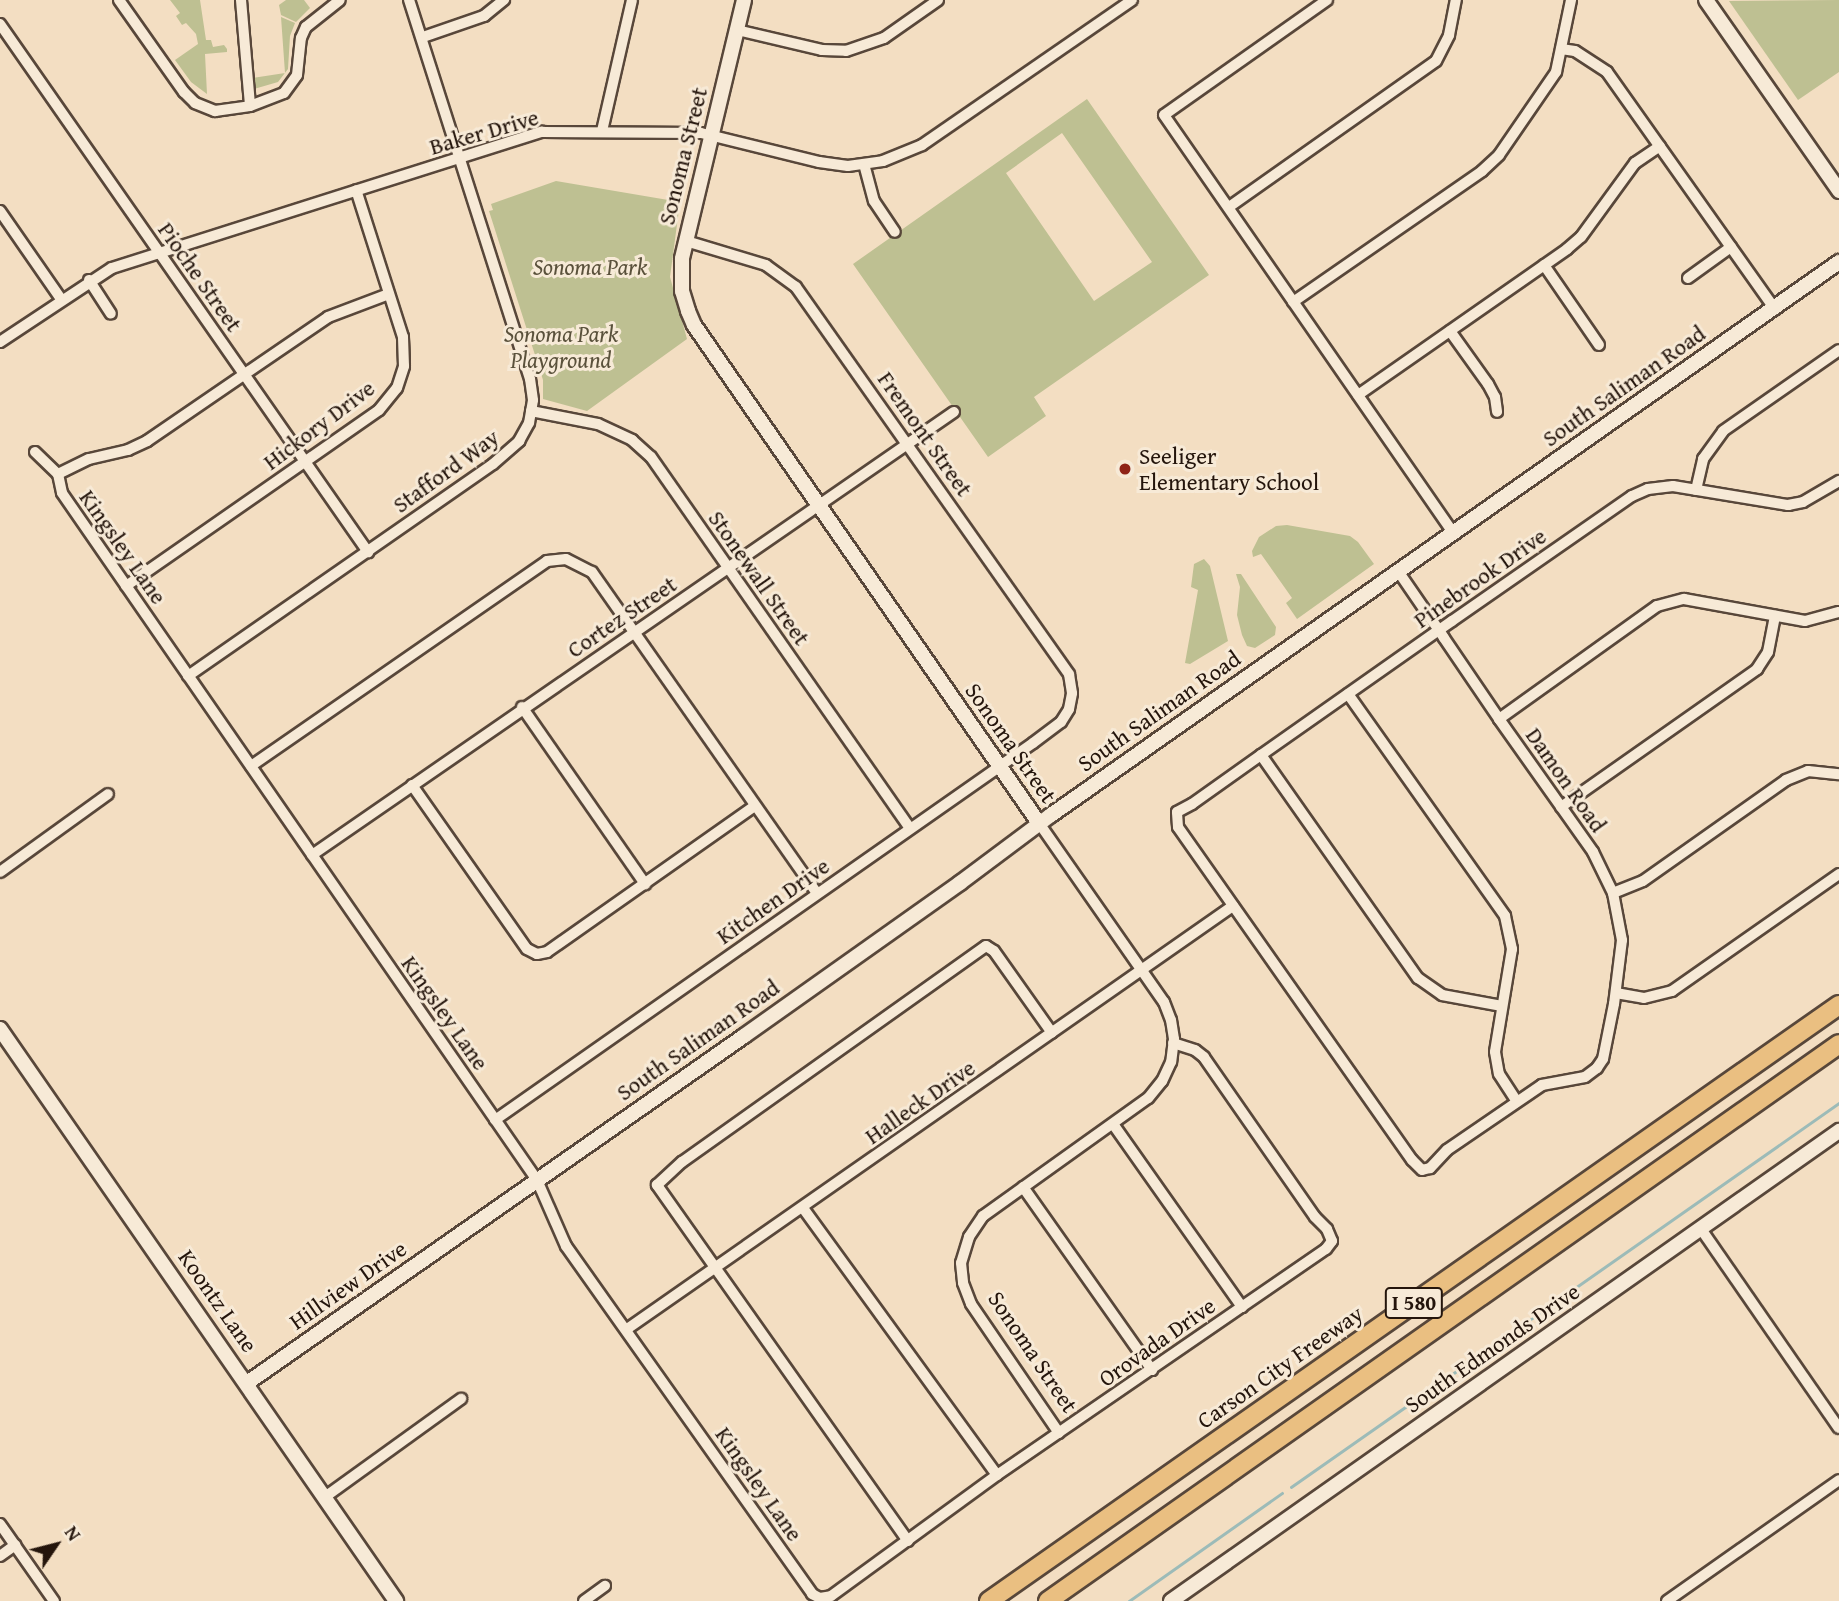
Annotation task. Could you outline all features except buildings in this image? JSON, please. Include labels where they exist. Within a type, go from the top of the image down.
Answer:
[{"type":"highway","name":"Carson City Freeway","points":[[989,1601],[1839,1004]]},
{"type":"highway","name":"I 580","points":[[1048,1601],[1839,1044]]},
{"type":"street","points":[[120,0],[184,92],[195,103],[215,111],[250,106],[284,93],[297,75],[301,38],[306,27],[340,0]]},
{"type":"street","points":[[241,0],[250,106]]},
{"type":"street","name":"Stafford Way","points":[[188,676],[511,450],[524,432],[531,411],[530,379],[409,0]]},
{"type":"street","points":[[423,37],[484,16],[504,0]]},
{"type":"street","points":[[602,131],[632,0]]},
{"type":"street","name":"Sonoma Street","points":[[744,0],[682,259],[682,291],[694,325],[1142,970],[1171,1020],[1171,1062],[1162,1082],[1148,1098],[983,1216],[968,1237],[961,1263],[963,1283],[977,1315],[1059,1433]]},
{"type":"street","points":[[737,30],[822,50],[846,51],[884,38],[938,0]]},
{"type":"street","name":"Baker Drive","points":[[0,342],[89,280],[113,268],[542,132],[711,135],[819,162],[864,164],[883,161],[922,145],[1132,0]]},
{"type":"street","points":[[1327,0],[1164,115],[1454,534]]},
{"type":"street","points":[[1228,207],[1436,61],[1449,35],[1455,0]]},
{"type":"street","points":[[1293,302],[1490,163],[1552,81],[1571,0]]},
{"type":"street","points":[[1706,0],[1838,186]]},
{"type":"street","name":"Pioche Street","points":[[0,24],[368,552]]},
{"type":"street","points":[[1561,49],[1574,51],[1607,72],[1775,309]]},
{"type":"street","points":[[1358,395],[1581,237],[1635,163],[1660,145]]},
{"type":"street","points":[[864,164],[874,201],[895,232]]},
{"type":"street","name":"Hickory Drive","points":[[126,586],[379,410],[401,380],[404,345],[356,190]]},
{"type":"street","points":[[0,211],[61,299]]},
{"type":"street","name":"Fremont Street","points":[[686,241],[766,265],[796,286],[1069,674],[1072,693],[1069,709]]},
{"type":"street","points":[[1688,278],[1731,247]]},
{"type":"street","name":"South Saliman Road","points":[[475,1226],[960,883],[1039,823],[1839,262]]},
{"type":"street","points":[[1544,265],[1599,345]]},
{"type":"street","points":[[89,280],[111,314]]},
{"type":"street","points":[[58,474],[89,459],[128,450],[147,441],[328,317],[389,294]]},
{"type":"street","points":[[1450,331],[1488,384],[1495,397],[1497,412]]},
{"type":"street","points":[[1696,490],[1703,459],[1723,431],[1839,350]]},
{"type":"street","name":"Stonewall Street","points":[[531,411],[598,424],[632,440],[650,457],[910,828]]},
{"type":"street","name":"Cortez Street","points":[[312,855],[954,412]]},
{"type":"street","name":"Kingsley Lane","points":[[35,452],[58,474],[62,493],[537,1180],[566,1246],[628,1329],[812,1594],[820,1598]]},
{"type":"street","name":"Pinebrook Drive","points":[[1233,906],[1178,827],[1177,812],[1632,496],[1659,487],[1696,490],[1788,505],[1803,502],[1839,481]]},
{"type":"street","points":[[251,766],[547,561],[574,561],[592,572],[817,893]]},
{"type":"street","name":"Damon Road","points":[[1398,571],[1594,852],[1613,893],[1622,940],[1616,993],[1603,1059],[1593,1072],[1585,1077],[1552,1080],[1516,1100]]},
{"type":"street","points":[[1499,719],[1657,606],[1684,599],[1805,621],[1829,617],[1839,612]]},
{"type":"street","points":[[1562,807],[1757,668],[1768,652],[1775,616]]},
{"type":"street","points":[[1233,906],[1412,1160],[1422,1170],[1430,1168],[1447,1150],[1516,1100],[1499,1074],[1494,1052],[1512,949],[1505,916],[1348,694]]},
{"type":"street","points":[[522,708],[645,884]]},
{"type":"street","name":"Kitchen Drive","points":[[495,1120],[1061,722],[1069,709]]},
{"type":"street","points":[[1261,755],[1418,978],[1442,995],[1502,1006]]},
{"type":"street","points":[[1613,893],[1643,881],[1786,780],[1808,771],[1839,774]]},
{"type":"street","points":[[412,785],[530,953],[547,952],[755,806]]},
{"type":"street","points":[[0,872],[107,794]]},
{"type":"street","points":[[1616,993],[1644,998],[1672,991],[1839,874]]},
{"type":"street","name":"Halleck Drive","points":[[628,1329],[1233,906]]},
{"type":"street","points":[[908,1541],[657,1185],[681,1162],[986,946],[993,951],[1052,1033]]},
{"type":"street","name":"Koontz Lane","points":[[0,1029],[396,1601]]},
{"type":"street","name":"Orovada Drive","points":[[820,1598],[831,1596],[997,1475],[1326,1249],[1332,1241],[1327,1229],[1315,1217],[1204,1057],[1195,1050],[1173,1043]]},
{"type":"street","points":[[1113,1124],[1242,1307]]},
{"type":"street","name":"South Edmonds Drive","points":[[1171,1601],[1839,1131]]},
{"type":"street","points":[[1023,1187],[1152,1370]]},
{"type":"street","points":[[803,1208],[997,1475]]},
{"type":"street","name":"Hillview Drive","points":[[247,1383],[475,1226]]},
{"type":"street","points":[[1701,1230],[1839,1428]]},
{"type":"street","points":[[325,1497],[461,1399]]},
{"type":"street","points":[[1667,1601],[1839,1480]]},
{"type":"street","points":[[0,1524],[54,1601]]},
{"type":"street","points":[[0,1556],[15,1545]]},
{"type":"street","points":[[584,1601],[605,1586]]},
{"type":"green space","points":[[170,0],[200,0],[206,40],[211,40],[213,47],[224,45],[227,49],[227,52],[205,54],[207,94],[191,82],[175,60],[198,44],[196,34],[186,23],[182,25],[176,16],[180,13]]},
{"type":"green space","points":[[286,0],[304,0],[310,8],[296,22],[281,15],[279,5]]},
{"type":"green space","points":[[1839,0],[1839,72],[1798,100],[1729,1]]},
{"type":"green space","points":[[281,17],[295,23],[290,36],[288,69],[285,73]]},
{"type":"green space","points":[[285,73],[278,82],[254,89],[253,78]]},
{"type":"green space","points":[[1087,99],[1209,275],[1034,397],[1046,416],[988,457],[853,264]],"holes":[[[1062,133],[1152,262],[1094,301],[1006,173]]]},
{"type":"green space","name":"Sonoma Park","points":[[556,181],[680,202],[670,277],[687,339],[587,411],[543,399],[543,380],[489,211],[493,210],[491,204]]},
{"type":"green space","points":[[1287,525],[1350,536],[1358,542],[1374,564],[1297,619],[1286,603],[1292,598],[1261,554],[1253,557],[1252,551],[1259,537],[1276,526]]},
{"type":"green space","points":[[1204,559],[1210,566],[1228,641],[1190,664],[1185,663],[1198,590],[1191,587],[1194,564]]},
{"type":"green space","points":[[1236,574],[1241,574],[1276,627],[1275,635],[1255,648],[1247,646],[1242,635],[1237,615],[1240,587]]},
{"type":"waterway","points":[[1291,1487],[1839,1103]]},
{"type":"waterway","points":[[1129,1601],[1282,1493]]},
{"type":"place","name":"Seeliger Elementary School","points":[[1125,469]]},
{"type":"park label","name":"Sonoma Park Playground","points":[[561,347]]}]
